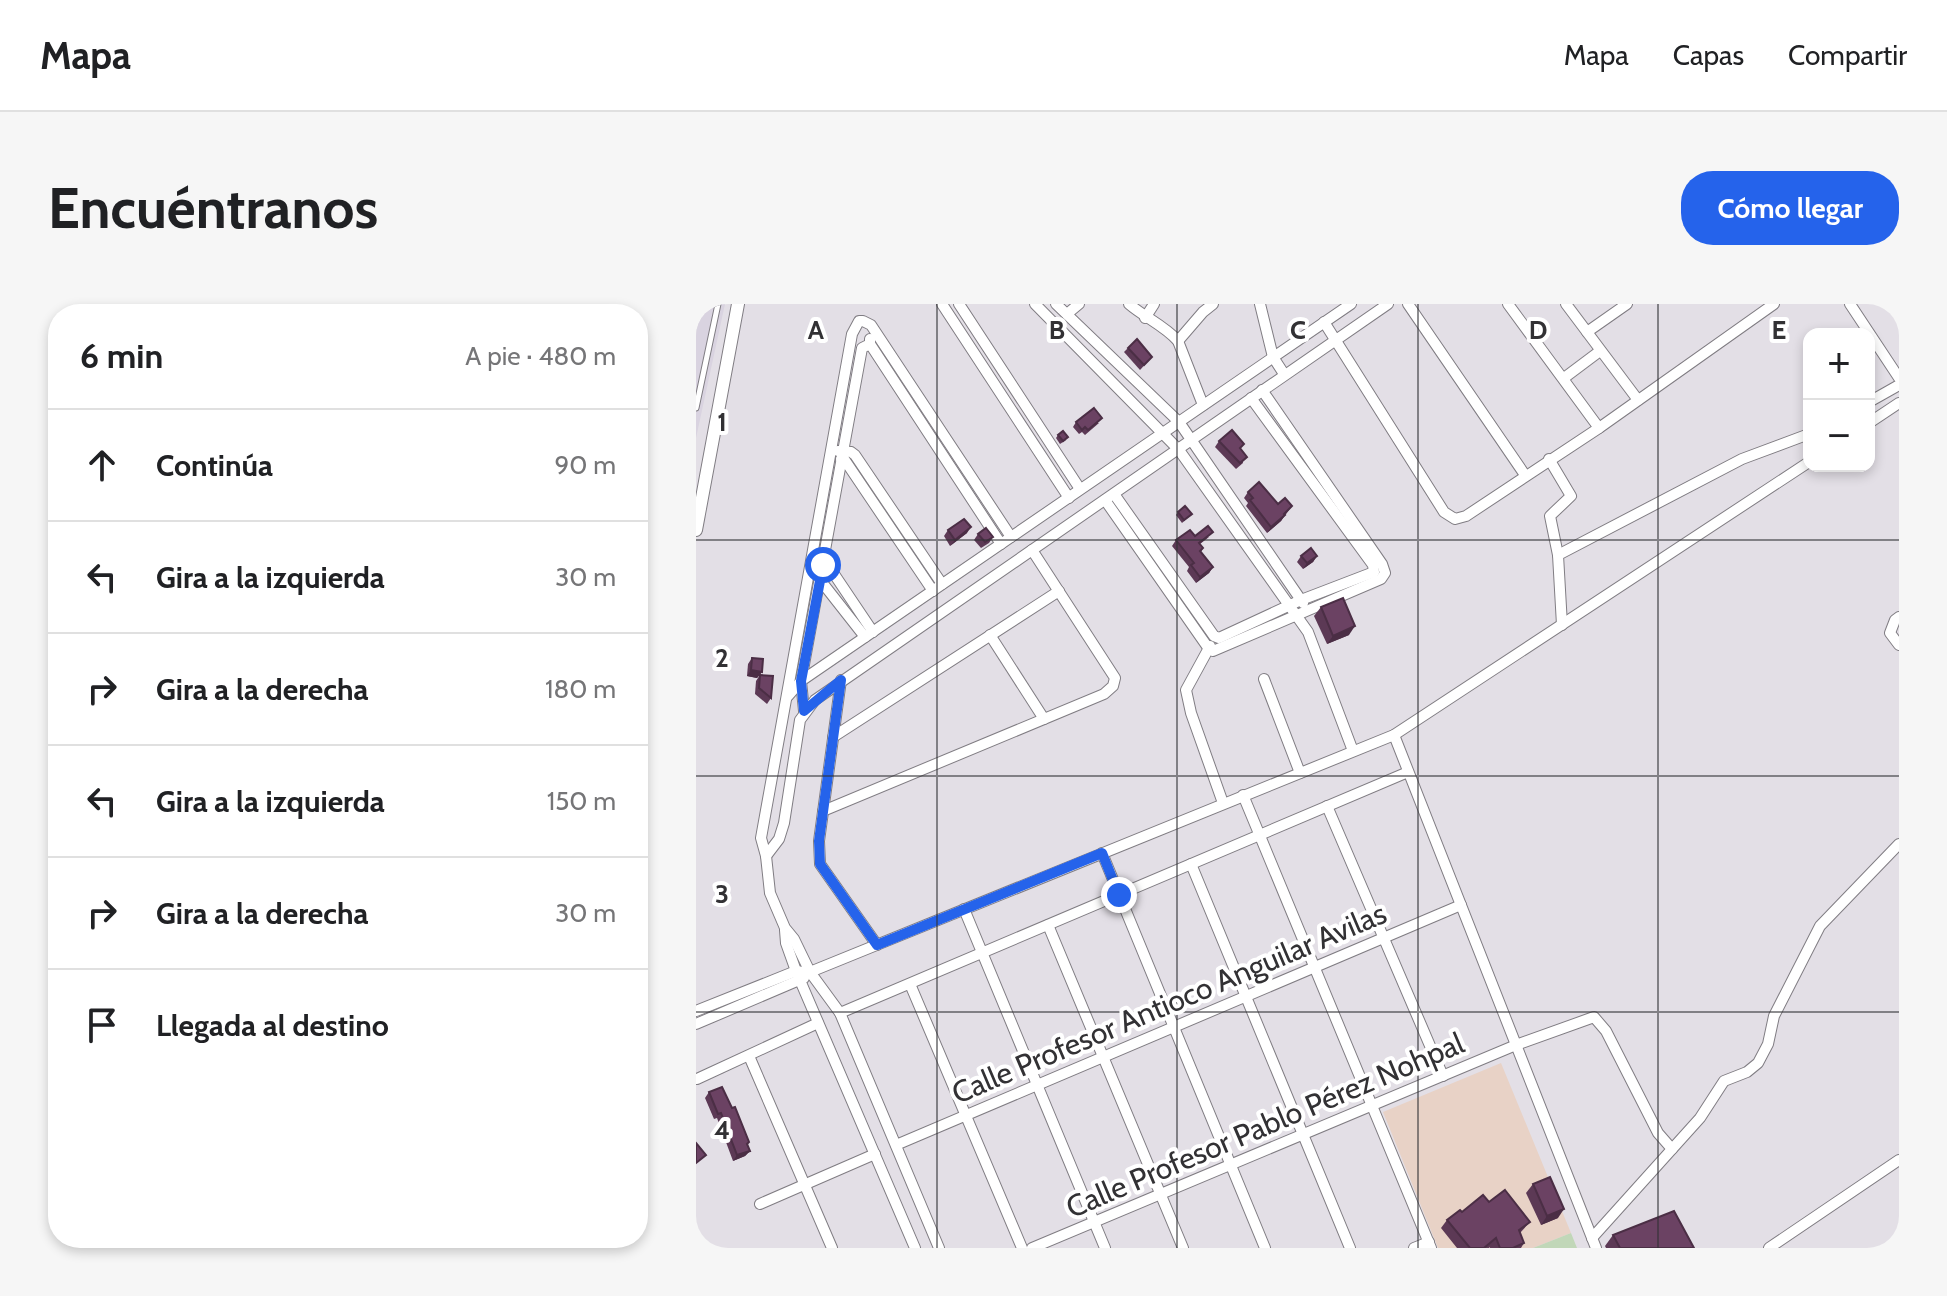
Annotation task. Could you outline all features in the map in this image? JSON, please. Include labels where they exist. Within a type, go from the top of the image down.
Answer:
[{"type":"street","points":[[696,530],[738,304]]},
{"type":"street","points":[[942,304],[1069,498]]},
{"type":"street","points":[[959,304],[1080,489]]},
{"type":"street","points":[[1035,304],[1179,450],[1308,632],[1353,751]]},
{"type":"street","points":[[1056,304],[1179,422],[1308,611]]},
{"type":"street","points":[[1067,314],[1079,304]]},
{"type":"street","points":[[1129,304],[1178,341],[1203,405]]},
{"type":"street","points":[[1145,318],[1154,304]]},
{"type":"street","points":[[1178,341],[1213,304]]},
{"type":"street","points":[[1260,304],[1273,357],[1284,374]]},
{"type":"street","points":[[787,698],[801,681],[1351,304]]},
{"type":"street","points":[[766,856],[779,839],[784,823],[804,711],[841,680],[1388,304]]},
{"type":"street","points":[[1408,304],[1525,475]]},
{"type":"street","points":[[1508,304],[1599,428]]},
{"type":"street","points":[[1566,304],[1638,400]]},
{"type":"street","points":[[1587,332],[1627,304]]},
{"type":"street","points":[[1324,322],[1444,512],[1455,519],[1466,516],[1599,428],[1774,304]]},
{"type":"street","points":[[1850,304],[1865,328]]},
{"type":"street","points":[[939,1248],[840,1013],[810,972],[785,928],[770,893],[761,838],[852,334],[859,321],[871,325],[1011,537]]},
{"type":"street","points":[[871,325],[870,344],[1001,544]]},
{"type":"street","points":[[804,711],[801,681],[862,348],[870,344]]},
{"type":"street","points":[[1875,344],[1899,378]]},
{"type":"street","points":[[1564,378],[1600,351]]},
{"type":"street","points":[[1873,400],[1899,385]]},
{"type":"street","points":[[1214,636],[1225,636],[1292,611],[1308,611],[1373,584],[1385,573],[1382,564],[1262,390]]},
{"type":"street","points":[[1109,497],[1209,649],[1218,651],[1292,611],[1301,600],[1374,572],[1373,565],[1251,398]]},
{"type":"street","points":[[1875,419],[1899,403]]},
{"type":"street","points":[[1558,555],[1742,459],[1803,436]]},
{"type":"street","points":[[831,455],[855,455],[938,588]]},
{"type":"street","points":[[1549,459],[1571,496],[1550,516],[1558,555],[1562,625]]},
{"type":"street","points":[[696,1011],[810,972],[1394,735],[1803,466]]},
{"type":"street","points":[[1109,497],[1214,636]]},
{"type":"street","points":[[823,811],[1104,694],[1113,686],[1115,678],[1032,550]]},
{"type":"street","points":[[810,560],[823,565],[837,578],[869,635]]},
{"type":"street","points":[[808,573],[820,577],[869,635]]},
{"type":"street","points":[[833,737],[1059,591]]},
{"type":"street","points":[[1899,617],[1890,633],[1899,645]]},
{"type":"street","points":[[990,635],[1044,719]]},
{"type":"street","points":[[1214,636],[1186,690],[1191,713],[1223,803]]},
{"type":"street","points":[[1264,679],[1300,773]]},
{"type":"street","points":[[841,680],[819,841],[820,864],[877,945]]},
{"type":"street","points":[[1394,735],[1594,1243],[1713,1101],[1724,1081],[1747,1072],[1758,1063],[1768,1044],[1774,1016],[1820,926],[1899,844]]},
{"type":"street","points":[[840,1013],[1408,772]]},
{"type":"street","points":[[1243,795],[1430,1245],[1414,1248]]},
{"type":"street","points":[[1327,806],[1443,1076]]},
{"type":"street","points":[[1102,853],[1265,1248]]},
{"type":"street","points":[[1191,864],[1350,1248]]},
{"type":"street","name":"Calle Profesor Antioco Anguilar Avilas","points":[[896,1145],[1461,905]]},
{"type":"street","points":[[964,909],[1105,1248]]},
{"type":"street","points":[[1048,925],[1183,1248]]},
{"type":"street","points":[[785,928],[786,943],[798,976],[915,1248]]},
{"type":"street","points":[[696,1024],[798,976]]},
{"type":"street","points":[[910,984],[1022,1248]]},
{"type":"street","name":"Calle Profesor Pablo Pérez Nohpal","points":[[1032,1248],[1516,1045],[1594,1017],[1606,1031],[1658,1133],[1672,1149]]},
{"type":"street","points":[[697,1079],[818,1023]]},
{"type":"street","points":[[749,1056],[832,1248]]},
{"type":"street","points":[[760,1204],[875,1154]]},
{"type":"street","points":[[1769,1248],[1899,1160]]},
{"type":"lane","points":[[696,408],[718,304]]},
{"type":"shaded area","points":[[696,304],[725,304],[696,438]]},
{"type":"shaded area","points":[[1501,1063],[1571,1233],[1533,1248],[1438,1248],[1383,1112]]},
{"type":"green space","points":[[1571,1233],[1577,1248],[1533,1248]]},
{"type":"building","points":[[1137,339],[1152,357],[1144,365],[1128,348]]},
{"type":"building","points":[[1094,408],[1102,418],[1088,430],[1085,427],[1082,430],[1076,422]]},
{"type":"building","points":[[1232,430],[1244,444],[1240,448],[1247,457],[1240,463],[1219,441]]},
{"type":"building","points":[[1063,431],[1068,437],[1063,441],[1058,435]]},
{"type":"building","points":[[1259,482],[1278,504],[1285,498],[1292,506],[1271,527],[1250,500],[1253,498],[1248,492]]},
{"type":"building","points":[[1185,506],[1192,514],[1184,520],[1178,512]]},
{"type":"building","points":[[964,519],[971,527],[955,540],[948,530]]},
{"type":"building","points":[[1208,526],[1213,532],[1199,543],[1203,548],[1200,551],[1213,567],[1200,577],[1191,565],[1194,563],[1176,540],[1190,530],[1195,536]]},
{"type":"building","points":[[986,528],[993,537],[985,542],[978,534]]},
{"type":"building","points":[[1311,548],[1317,556],[1307,563],[1301,556]]},
{"type":"building","points":[[1343,598],[1355,626],[1333,636],[1321,607]]},
{"type":"building","points":[[752,658],[763,659],[762,672],[751,670]]},
{"type":"building","points":[[760,675],[773,676],[771,698],[759,688]]},
{"type":"building","points":[[722,1087],[732,1108],[735,1107],[750,1151],[737,1155],[721,1113],[718,1114],[709,1092]]},
{"type":"building","points":[[696,1143],[706,1155],[696,1163]]},
{"type":"building","points":[[1550,1177],[1564,1209],[1547,1216],[1533,1184]]},
{"type":"building","points":[[1505,1190],[1530,1222],[1519,1230],[1524,1243],[1513,1248],[1500,1248],[1496,1238],[1484,1248],[1470,1248],[1447,1220],[1483,1195],[1489,1202]]},
{"type":"building","points":[[1674,1211],[1694,1248],[1620,1248],[1613,1235]]},
{"type":"route","points":[[823,565],[801,681],[804,711],[841,680],[819,841],[820,864],[877,945],[1102,853],[1119,895]]}]
